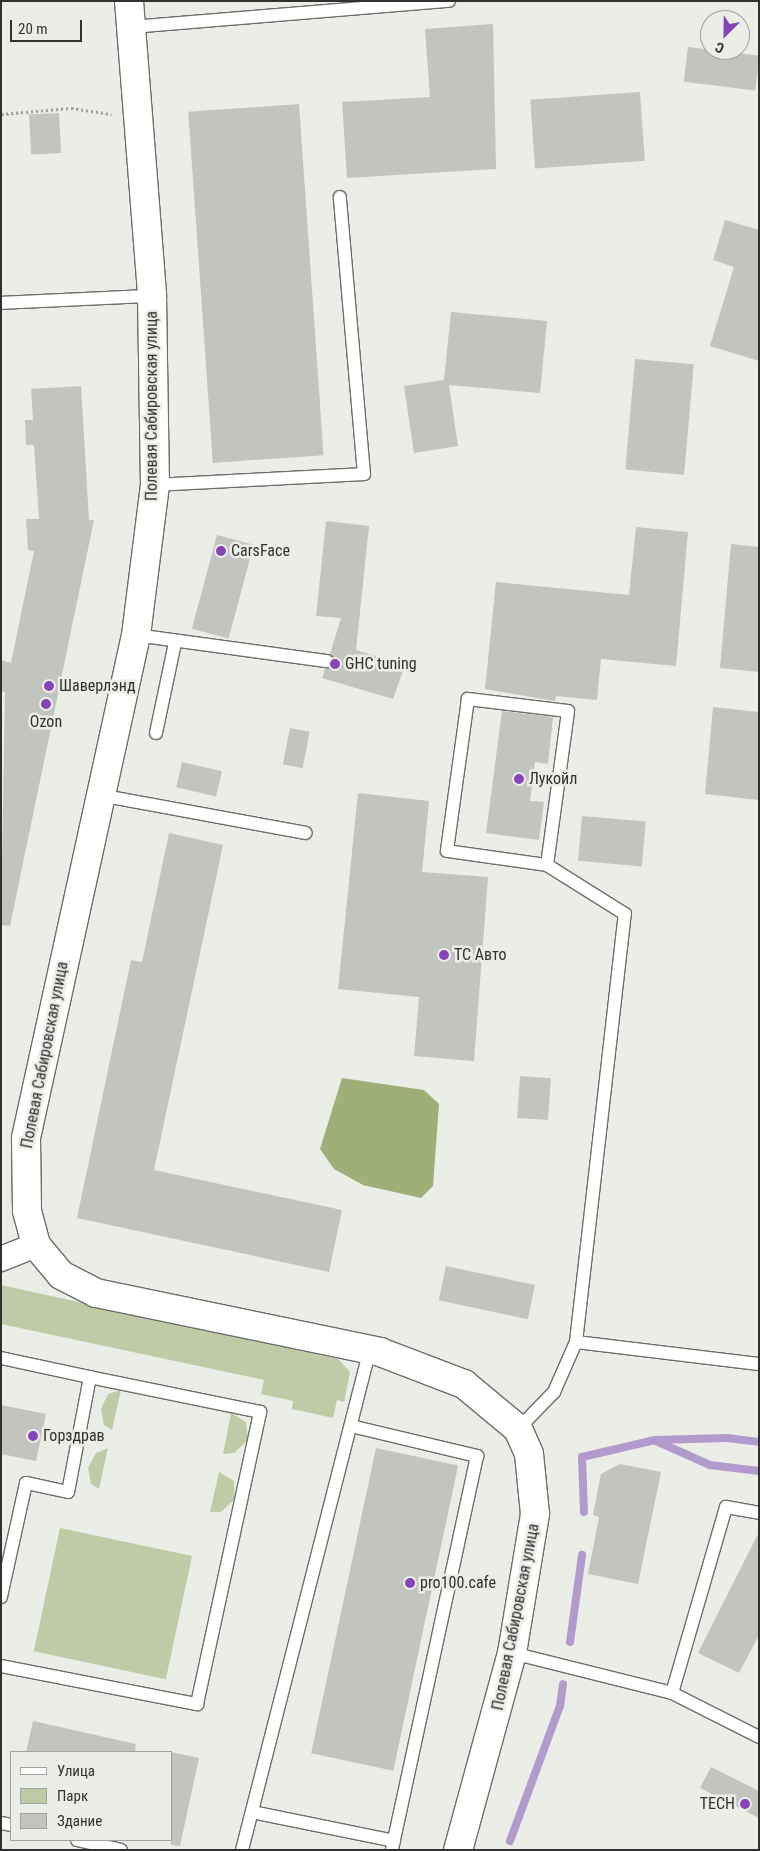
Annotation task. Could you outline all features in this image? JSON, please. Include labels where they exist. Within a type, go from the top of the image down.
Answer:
[{"type":"street","name":"Полевая Сабировская улица","points":[[130,14],[152,296],[155,485],[136,635],[99,795],[26,1138],[24,1178],[36,1246],[61,1275],[96,1293],[370,1349],[464,1384],[518,1429],[529,1454],[535,1514],[512,1653],[458,1850]]},
{"type":"street","points":[[1,1259],[36,1246]]},
{"type":"lane","points":[[130,14],[449,1]]},
{"type":"lane","points":[[155,485],[364,474],[340,197]]},
{"type":"lane","points":[[1,303],[152,296]]},
{"type":"lane","points":[[136,635],[175,643],[230,646],[327,661]]},
{"type":"lane","points":[[156,733],[175,643]]},
{"type":"lane","points":[[518,1429],[554,1392],[576,1342],[625,914],[547,865],[447,851],[468,699],[568,711],[547,865]]},
{"type":"lane","points":[[99,795],[306,833]]},
{"type":"lane","points":[[576,1342],[759,1364]]},
{"type":"lane","points":[[242,1850],[370,1349]]},
{"type":"lane","points":[[1,1358],[260,1412],[197,1704],[1,1666]]},
{"type":"lane","points":[[1,1597],[26,1483],[68,1492],[90,1377]]},
{"type":"lane","points":[[252,1812],[393,1846],[477,1456],[351,1426]]},
{"type":"lane","points":[[672,1692],[726,1507],[759,1512]]},
{"type":"lane","points":[[512,1653],[672,1692],[759,1736]]},
{"type":"lane","points":[[81,1841],[121,1850]]},
{"type":"path","points":[[1,114],[71,108],[115,114]]},
{"type":"green space","points":[[342,1078],[424,1090],[439,1104],[433,1186],[421,1198],[363,1185],[334,1169],[320,1149]]},
{"type":"green space","points":[[1,1285],[338,1359],[350,1372],[344,1402],[337,1400],[333,1418],[292,1409],[293,1401],[261,1394],[264,1380],[1,1324]]},
{"type":"green space","points":[[121,1390],[112,1430],[104,1425],[101,1409],[108,1394]]},
{"type":"green space","points":[[231,1413],[246,1422],[248,1440],[234,1453],[223,1454]]},
{"type":"green space","points":[[108,1448],[99,1489],[91,1484],[88,1468],[96,1453]]},
{"type":"green space","points":[[219,1472],[234,1481],[235,1499],[221,1512],[210,1512]]},
{"type":"green space","points":[[60,1528],[192,1556],[166,1679],[34,1651]]},
{"type":"building","points":[[493,24],[496,169],[347,178],[342,102],[430,97],[425,29]]},
{"type":"building","points":[[688,47],[700,48],[700,60],[750,60],[750,55],[759,56],[755,91],[684,82]]},
{"type":"building","points":[[640,92],[645,161],[535,169],[530,100]]},
{"type":"building","points":[[299,104],[324,455],[213,463],[188,112]]},
{"type":"building","points":[[59,113],[61,153],[31,155],[29,115]]},
{"type":"building","points":[[725,220],[759,230],[759,361],[710,346],[734,267],[713,260]]},
{"type":"building","points":[[451,312],[547,321],[540,393],[449,385],[458,446],[414,453],[404,386],[444,380]]},
{"type":"building","points":[[635,359],[694,364],[684,475],[625,470]]},
{"type":"building","points":[[81,386],[89,520],[94,520],[10,926],[1,925],[5,692],[1,691],[1,660],[11,663],[34,551],[28,550],[26,519],[39,519],[34,445],[26,445],[25,420],[33,420],[31,389]]},
{"type":"building","points":[[326,521],[369,526],[356,650],[405,665],[393,699],[322,678],[325,669],[335,663],[330,654],[341,618],[316,616]]},
{"type":"building","points":[[636,527],[688,532],[676,666],[601,659],[597,700],[556,696],[555,701],[485,689],[496,582],[629,595]]},
{"type":"building","points":[[217,535],[254,545],[229,639],[192,629]]},
{"type":"building","points":[[731,544],[759,547],[759,672],[720,668]]},
{"type":"building","points":[[713,707],[759,712],[759,800],[705,794]]},
{"type":"building","name":"Лукойл","points":[[502,711],[553,717],[548,764],[535,762],[530,801],[544,802],[539,840],[486,833]]},
{"type":"building","points":[[290,728],[310,732],[303,768],[283,764]]},
{"type":"building","points":[[182,762],[222,771],[216,797],[176,787]]},
{"type":"building","points":[[358,793],[429,801],[422,872],[488,877],[474,1061],[414,1056],[419,997],[338,989]]},
{"type":"building","points":[[582,816],[646,822],[642,866],[578,861]]},
{"type":"building","points":[[169,833],[223,845],[154,1170],[342,1210],[329,1272],[77,1218],[131,960],[142,962]]},
{"type":"building","points":[[520,1076],[551,1078],[548,1120],[517,1118]]},
{"type":"building","points":[[446,1266],[535,1285],[528,1319],[439,1300]]},
{"type":"building","points":[[1,1405],[46,1414],[36,1461],[1,1454]]},
{"type":"building","points":[[376,1448],[458,1465],[393,1771],[311,1753]]},
{"type":"building","points":[[620,1464],[661,1472],[638,1584],[588,1574],[599,1517],[593,1515],[601,1474]]},
{"type":"building","points":[[759,1532],[759,1635],[739,1673],[698,1653]]},
{"type":"building","points":[[33,1721],[136,1744],[135,1751],[26,1751]]},
{"type":"building","points":[[172,1752],[199,1758],[180,1846],[171,1845]]},
{"type":"building","name":"TECH","points":[[711,1767],[759,1791],[759,1818],[700,1788]]},
{"type":"waterway","points":[[584,1512],[582,1457],[655,1440],[727,1438],[759,1442]]},
{"type":"waterway","points":[[656,1441],[710,1465],[759,1471]]},
{"type":"waterway","points":[[570,1642],[582,1555]]},
{"type":"waterway","points":[[510,1841],[560,1706],[563,1684]]},
{"type":"place","name":"CarsFace","points":[[221,551]]},
{"type":"place","name":"GHC tuning","points":[[335,664]]},
{"type":"place","name":"Шаверлэнд","points":[[49,686]]},
{"type":"place","name":"Ozon","points":[[46,704]]},
{"type":"place","name":"Лукойл","points":[[519,779]]},
{"type":"place","name":"ТС Авто","points":[[444,955]]},
{"type":"place","name":"Горздрав","points":[[33,1436]]},
{"type":"place","name":"pro100.cafe","points":[[410,1583]]},
{"type":"place","name":"TECH","points":[[745,1804]]}]
